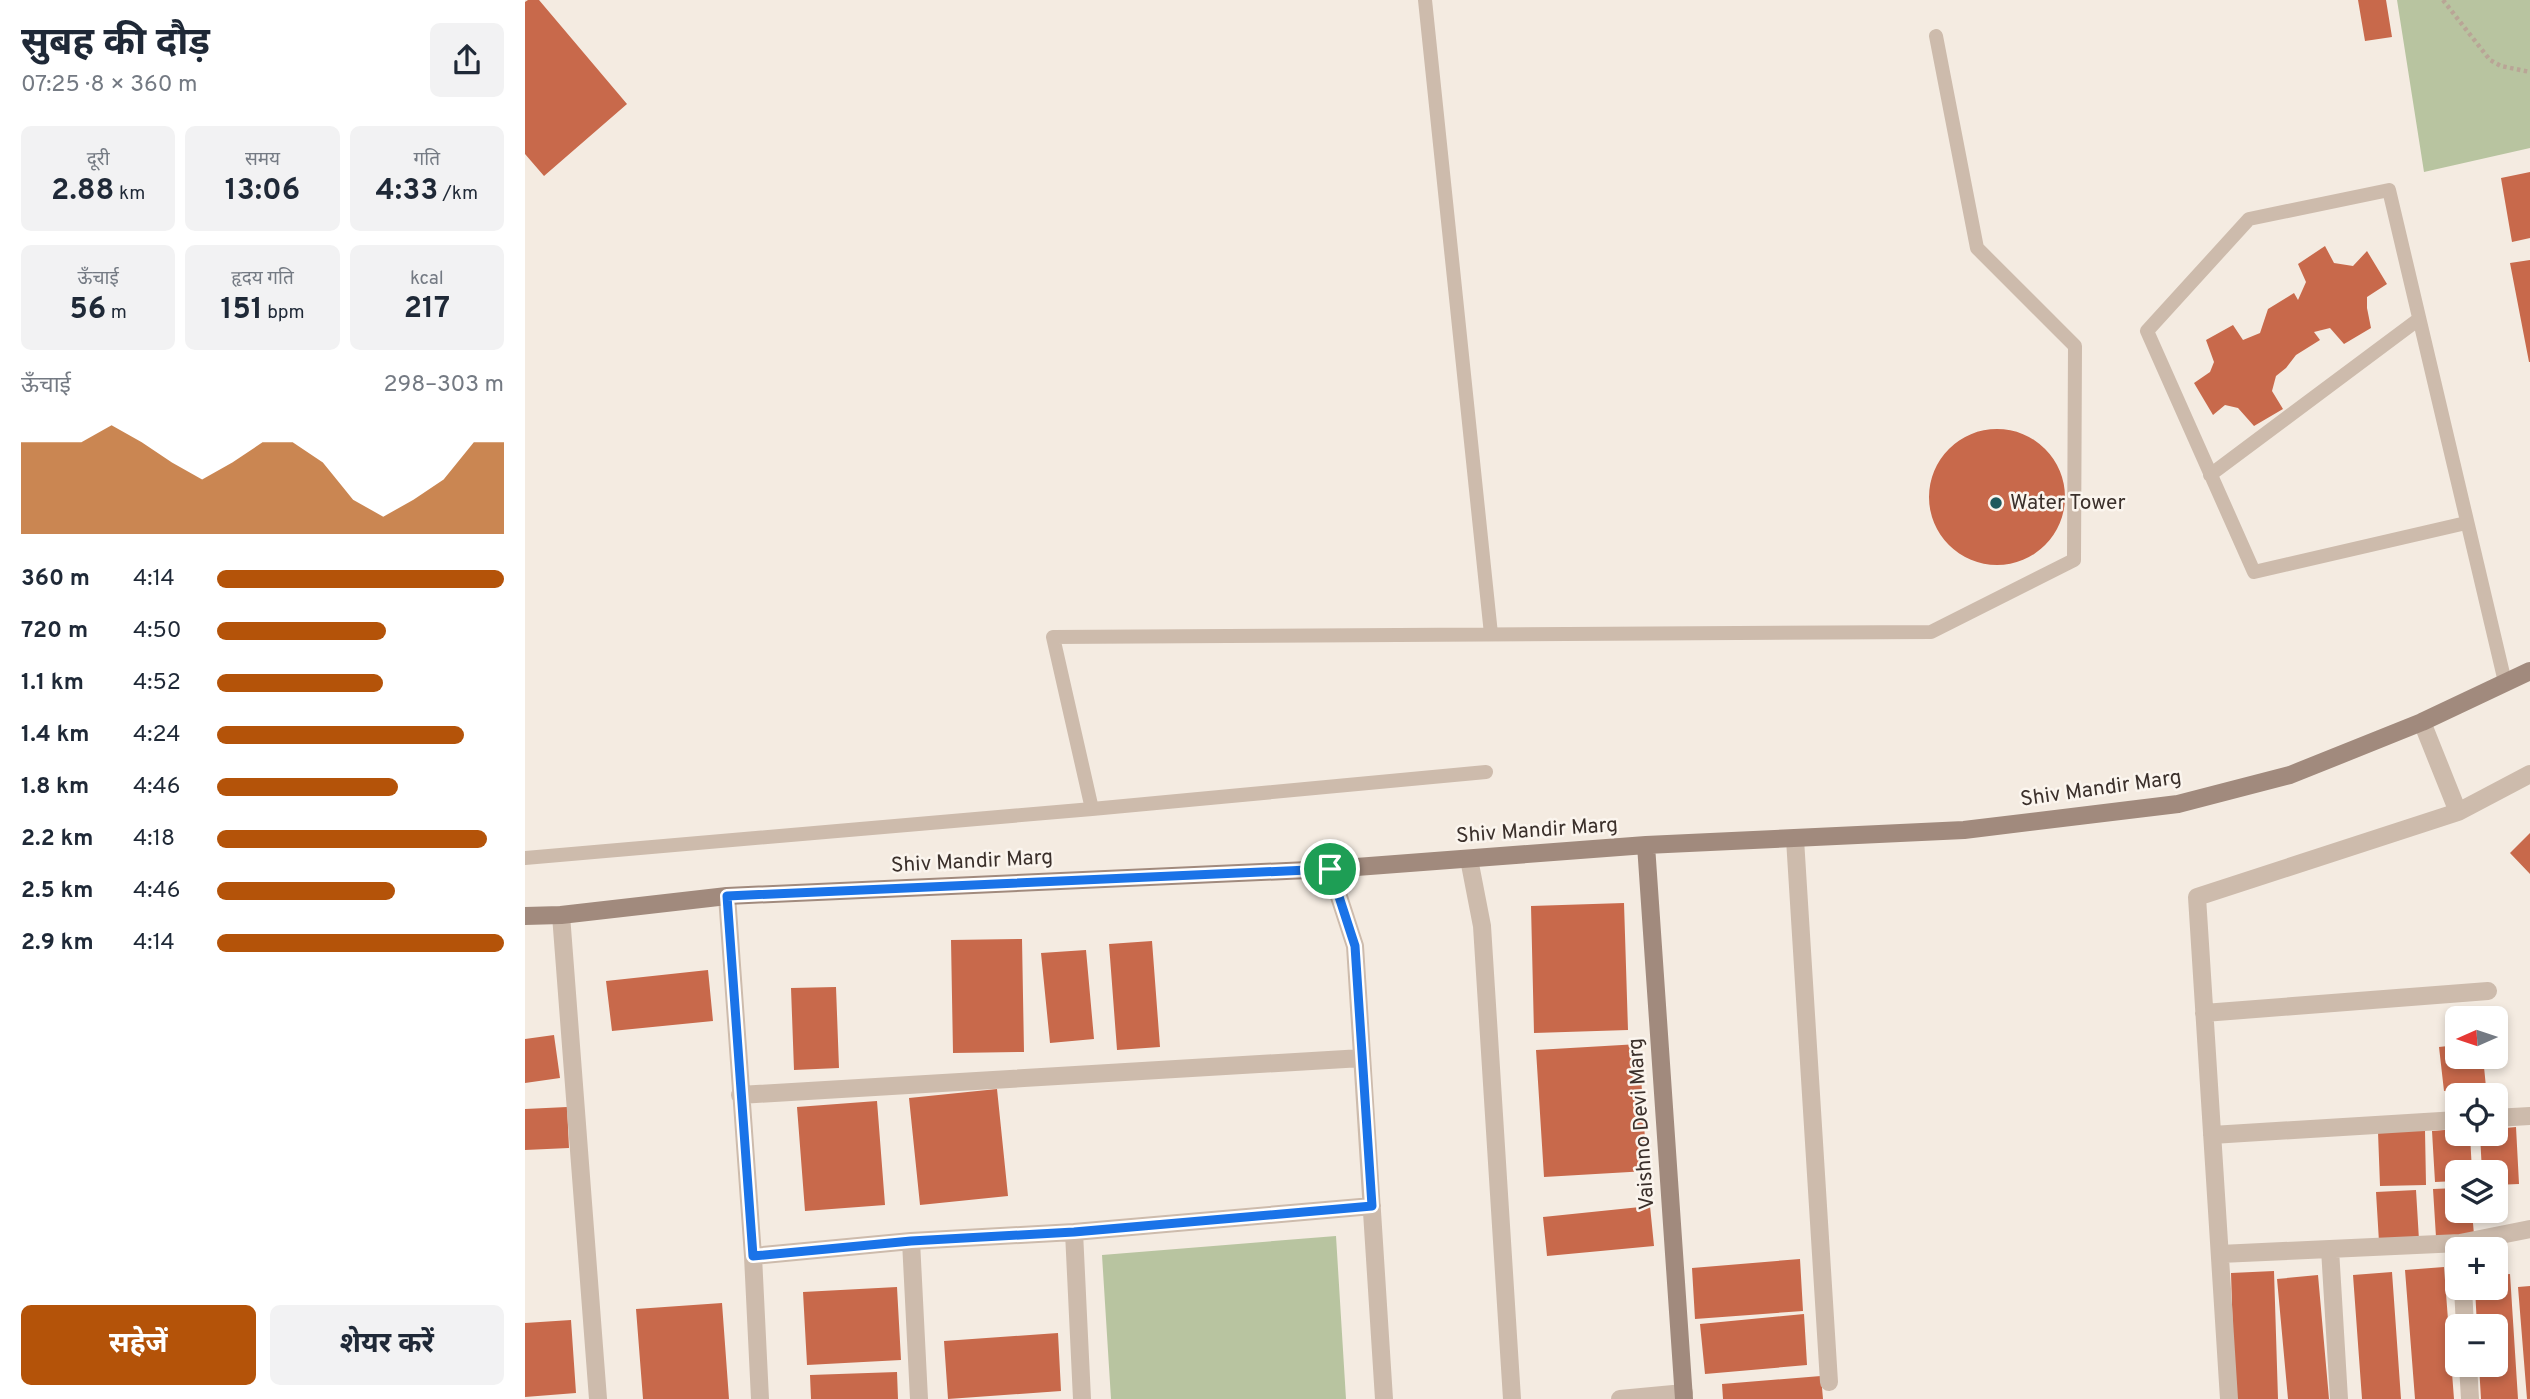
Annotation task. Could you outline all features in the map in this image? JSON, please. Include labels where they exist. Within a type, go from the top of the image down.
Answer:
[{"type":"street","name":"Shiv Mandir Marg","points":[[525,916],[561,915],[727,896],[1330,869],[1646,845],[1964,830],[2178,804],[2290,775],[2422,722],[2529,670]]},
{"type":"street","points":[[2422,722],[2458,813]]},
{"type":"street","points":[[2229,1399],[2197,897],[2458,813],[2530,774]]},
{"type":"street","points":[[1795,839],[1829,1382]]},
{"type":"street","name":"Vaishno Devi Marg","points":[[1646,845],[1684,1396]]},
{"type":"street","points":[[1469,859],[1482,926],[1512,1399]]},
{"type":"street","points":[[1330,869],[1355,946],[1384,1399]]},
{"type":"street","points":[[727,896],[753,1256],[760,1399]]},
{"type":"street","points":[[561,915],[598,1399]]},
{"type":"street","points":[[2204,1013],[2488,991]]},
{"type":"street","points":[[740,1095],[1362,1058]]},
{"type":"street","points":[[2508,1117],[2530,1116]]},
{"type":"street","points":[[2211,1135],[2445,1121]]},
{"type":"street","points":[[753,1256],[911,1241],[1074,1232],[1372,1206]]},
{"type":"street","points":[[2498,1237],[2530,1229]]},
{"type":"street","points":[[1074,1232],[1082,1399]]},
{"type":"street","points":[[911,1241],[919,1399]]},
{"type":"street","points":[[2220,1254],[2445,1246]]},
{"type":"street","points":[[2330,1249],[2339,1399]]},
{"type":"street","points":[[2469,1377],[2470,1399]]},
{"type":"street","points":[[1620,1399],[1684,1396]]},
{"type":"lane","points":[[1425,0],[1491,634]]},
{"type":"lane","points":[[1092,809],[1053,637],[1931,632],[2074,560],[2075,346],[1977,248],[1936,36]]},
{"type":"lane","points":[[2466,523],[2254,572],[2147,331],[2249,219],[2389,190],[2505,682]]},
{"type":"lane","points":[[2210,475],[2419,319]]},
{"type":"lane","points":[[525,858],[1486,772]]},
{"type":"path","points":[[2443,0],[2490,60],[2530,72]]},
{"type":"green space","points":[[2397,0],[2530,0],[2530,148],[2424,172]]},
{"type":"green space","points":[[1336,1236],[1346,1399],[1111,1399],[1102,1255]]},
{"type":"building","points":[[539,0],[627,104],[544,176],[525,154],[525,2]]},
{"type":"building","points":[[2358,0],[2386,0],[2392,37],[2365,41]]},
{"type":"building","points":[[2530,172],[2530,238],[2512,242],[2501,178]]},
{"type":"building","points":[[2325,246],[2334,263],[2353,266],[2367,251],[2387,284],[2367,297],[2371,328],[2344,344],[2330,328],[2314,332],[2320,340],[2296,355],[2276,376],[2272,391],[2283,409],[2254,426],[2238,408],[2225,405],[2213,415],[2194,383],[2210,372],[2214,362],[2206,340],[2233,325],[2243,340],[2260,333],[2268,309],[2294,293],[2298,300],[2306,282],[2298,264]]},
{"type":"building","points":[[2530,260],[2530,362],[2529,362],[2510,263]]},
{"type":"building","name":"Water Tower","points":[[1997,429],[2023,434],[2045,449],[2060,471],[2065,497],[2060,523],[2045,545],[2023,560],[1997,565],[1971,560],[1949,545],[1934,523],[1929,497],[1934,471],[1949,449],[1971,434]]},
{"type":"building","points":[[2530,833],[2530,874],[2510,853]]},
{"type":"building","points":[[1624,903],[1628,1030],[1534,1033],[1531,906]]},
{"type":"building","points":[[1022,939],[1024,1052],[953,1053],[951,940]]},
{"type":"building","points":[[1152,941],[1160,1047],[1117,1050],[1109,944]]},
{"type":"building","points":[[1086,950],[1094,1039],[1050,1043],[1041,953]]},
{"type":"building","points":[[708,970],[713,1021],[612,1031],[606,981]]},
{"type":"building","points":[[836,987],[839,1068],[794,1070],[791,988]]},
{"type":"building","points":[[554,1035],[560,1078],[525,1083],[525,1039]]},
{"type":"building","points":[[1639,1044],[1647,1171],[1544,1177],[1536,1050]]},
{"type":"building","points":[[2445,1046],[2445,1069],[2484,1069],[2486,1083],[2445,1083],[2444,1091],[2439,1047]]},
{"type":"building","points":[[997,1089],[1008,1196],[920,1205],[909,1098]]},
{"type":"building","points":[[877,1101],[885,1205],[805,1211],[797,1107]]},
{"type":"building","points":[[567,1107],[569,1148],[525,1150],[525,1109]]},
{"type":"building","points":[[2516,1127],[2519,1184],[2508,1184],[2508,1160],[2481,1160],[2481,1146],[2508,1146],[2508,1128]]},
{"type":"building","points":[[2425,1130],[2426,1185],[2380,1186],[2378,1132]]},
{"type":"building","points":[[2445,1130],[2445,1146],[2471,1146],[2471,1160],[2445,1160],[2445,1182],[2435,1182],[2432,1131]]},
{"type":"building","points":[[2445,1188],[2445,1223],[2473,1223],[2474,1235],[2436,1237],[2433,1189]]},
{"type":"building","points":[[2416,1190],[2419,1240],[2379,1242],[2376,1192]]},
{"type":"building","points":[[1650,1206],[1654,1246],[1547,1256],[1543,1217]]},
{"type":"building","points":[[1800,1259],[1803,1311],[1695,1319],[1692,1268]]},
{"type":"building","points":[[2444,1267],[2448,1314],[2445,1314],[2445,1377],[2452,1377],[2454,1399],[2415,1399],[2405,1270]]},
{"type":"building","points":[[2274,1271],[2278,1399],[2235,1399],[2231,1273]]},
{"type":"building","points":[[2392,1272],[2401,1399],[2362,1399],[2353,1275]]},
{"type":"building","points":[[2508,1274],[2518,1399],[2481,1399],[2480,1377],[2508,1377],[2508,1314],[2476,1314],[2476,1300],[2508,1300]]},
{"type":"building","points":[[2318,1275],[2329,1399],[2288,1399],[2277,1279]]},
{"type":"building","points":[[2530,1286],[2530,1399],[2527,1399],[2518,1287]]},
{"type":"building","points":[[897,1287],[901,1360],[807,1365],[803,1292]]},
{"type":"building","points":[[722,1303],[729,1399],[643,1399],[636,1309]]},
{"type":"building","points":[[1804,1314],[1807,1365],[1705,1374],[1700,1324]]},
{"type":"building","points":[[571,1320],[576,1393],[525,1397],[525,1323]]},
{"type":"building","points":[[1058,1333],[1061,1391],[948,1399],[944,1341]]},
{"type":"building","points":[[897,1372],[898,1399],[811,1399],[810,1375]]},
{"type":"building","points":[[1821,1376],[1823,1399],[1723,1399],[1722,1384]]},
{"type":"place","name":"Water Tower","points":[[1996,503]]},
{"type":"route","points":[[1330,869],[1355,946],[1372,1206],[1074,1232],[911,1241],[753,1256],[727,896],[1330,869]]}]
